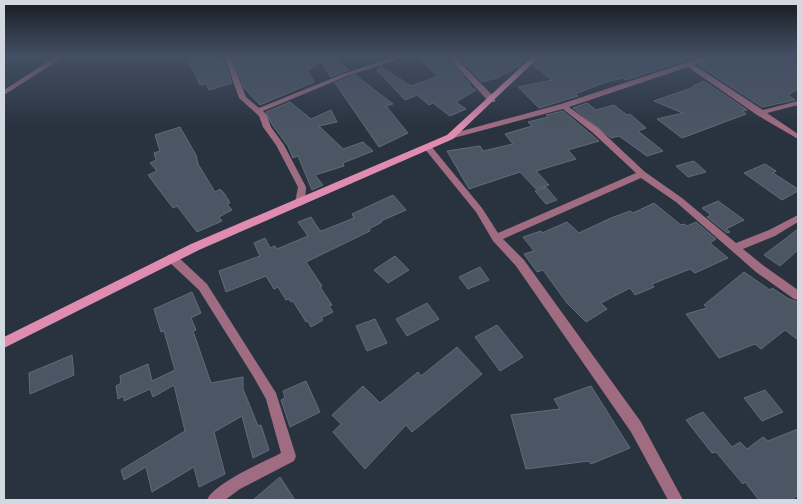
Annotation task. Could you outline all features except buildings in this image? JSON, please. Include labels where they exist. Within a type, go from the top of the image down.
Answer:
[{"type":"main road","points":[[4,343],[172,258],[450,137],[513,80]]},
{"type":"street","points":[[4,92],[24,80]]},
{"type":"street","points":[[236,80],[243,98],[263,115],[264,122],[279,144],[292,172],[302,187],[300,203]]},
{"type":"street","points":[[258,111],[334,80]]},
{"type":"street","points":[[472,80],[492,100]]},
{"type":"street","points":[[450,137],[564,106],[642,80]]},
{"type":"street","points":[[714,80],[760,113],[798,137]]},
{"type":"street","points":[[760,113],[798,103]]},
{"type":"street","points":[[564,106],[595,130],[642,174],[679,200],[734,248],[798,296]]},
{"type":"street","points":[[428,148],[479,210],[496,238],[520,263],[636,427],[676,500]]},
{"type":"street","points":[[496,238],[642,174]]},
{"type":"street","points":[[734,248],[772,233],[798,218]]},
{"type":"street","points":[[172,258],[203,286],[272,397],[289,456],[235,484],[214,500]]}]
